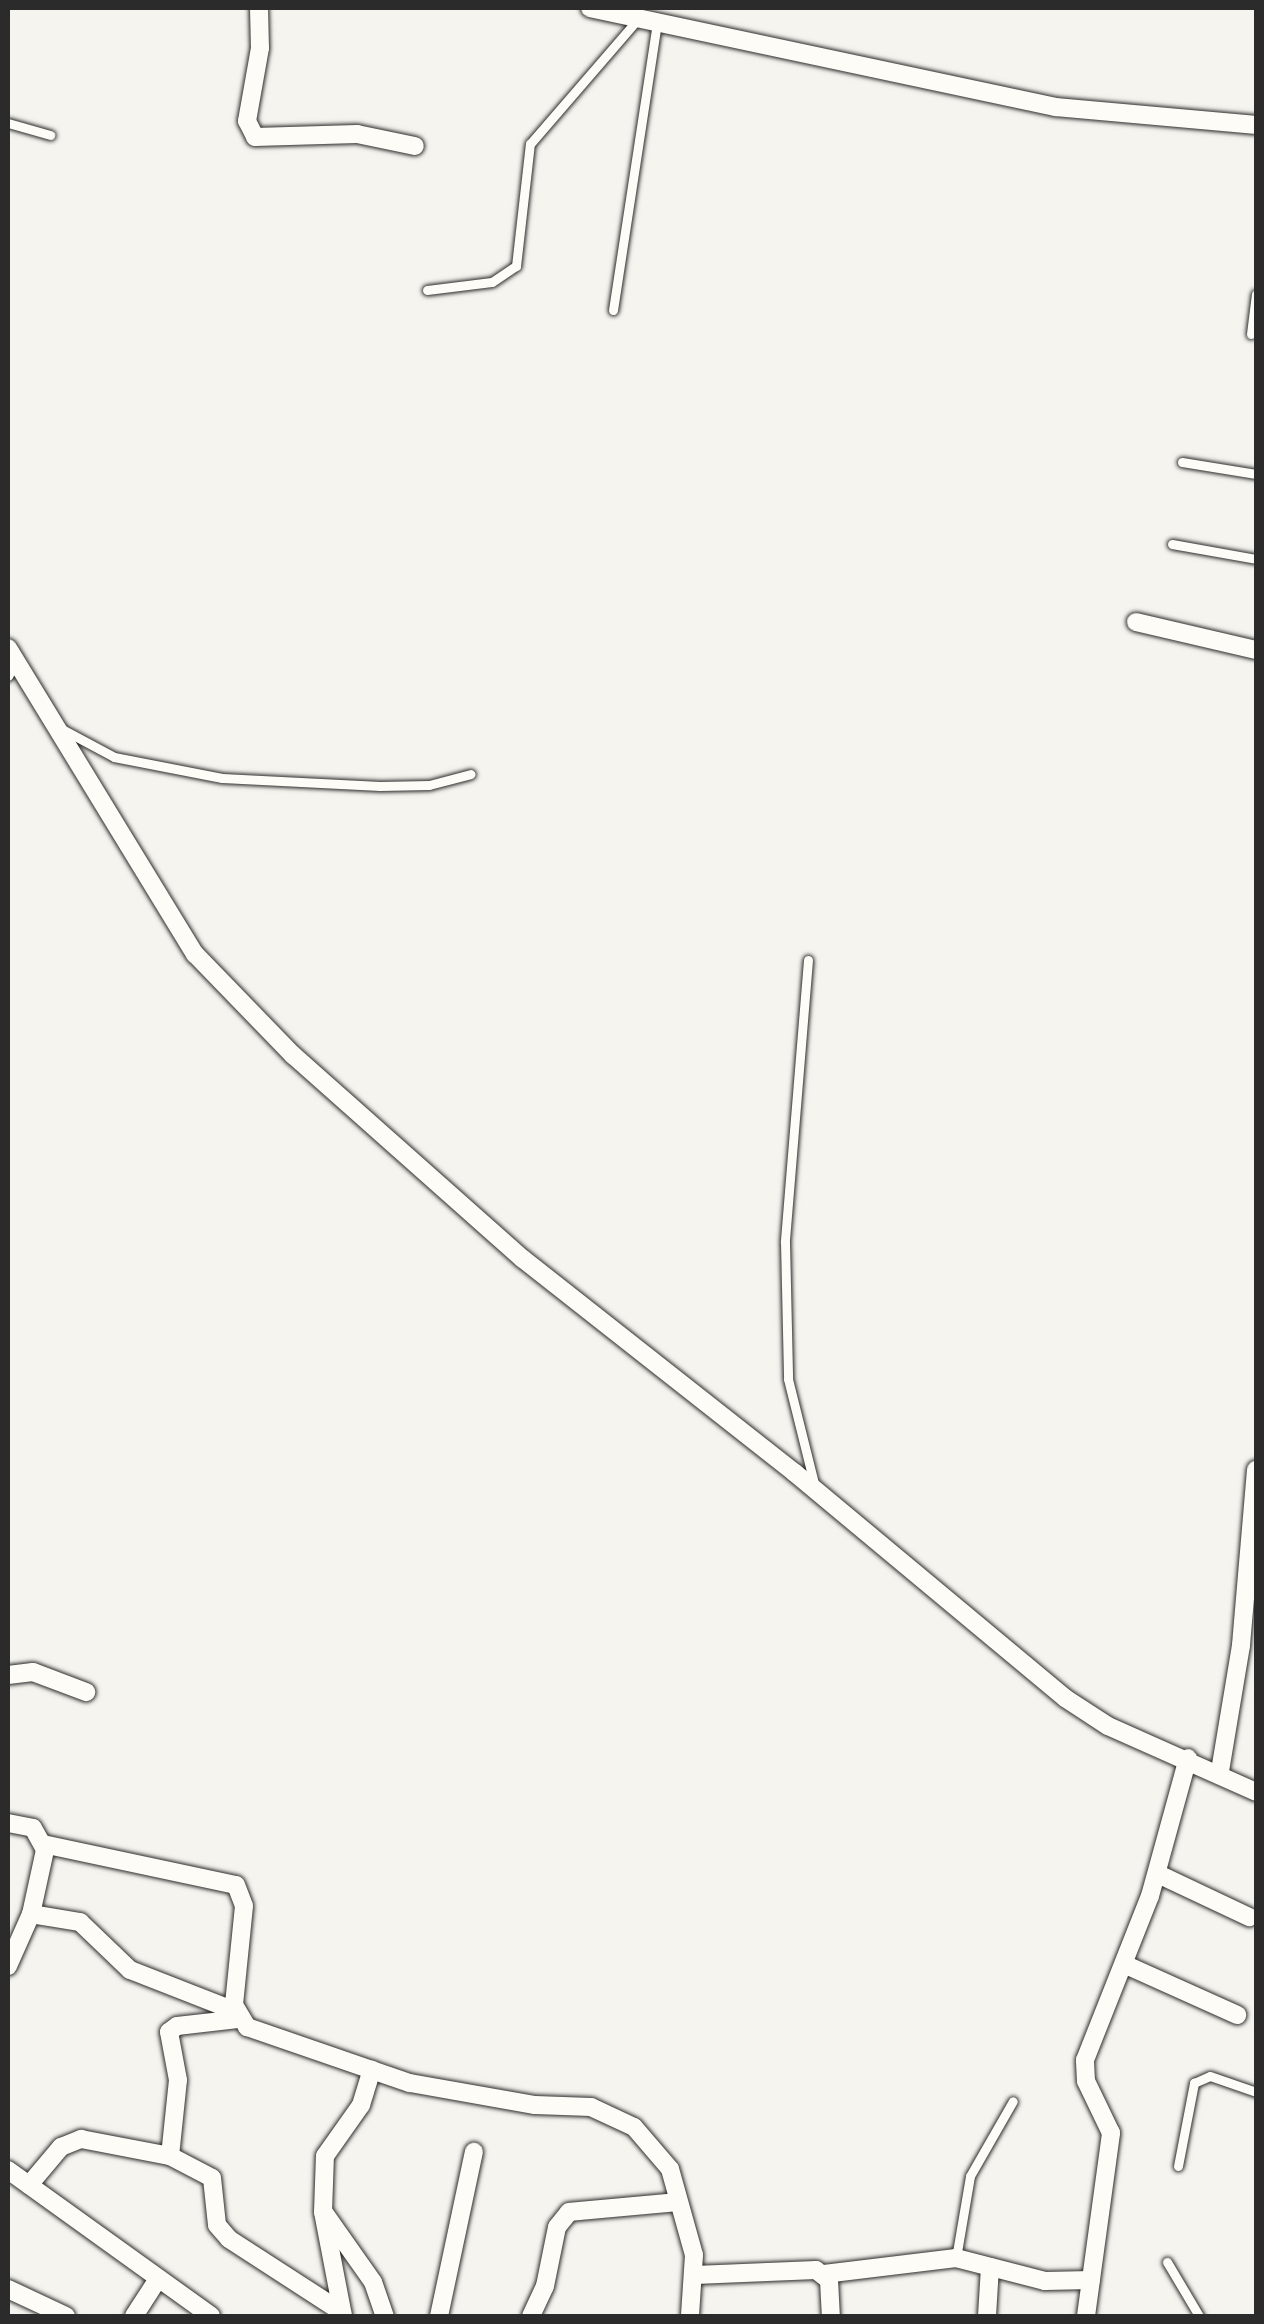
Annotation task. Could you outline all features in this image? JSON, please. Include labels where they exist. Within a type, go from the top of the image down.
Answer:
[{"type":"street","points":[[259,8],[260,48],[247,122],[254,137],[358,134],[416,146]]},
{"type":"street","points":[[590,8],[1056,107],[1256,125]]},
{"type":"street","points":[[1136,622],[1256,650]]},
{"type":"street","points":[[10,662],[56,726],[218,982],[523,1259],[816,1491],[1064,1698],[1108,1726],[1220,1771],[1256,1792]]},
{"type":"street","points":[[1220,1771],[1241,1645],[1256,1470]]},
{"type":"street","points":[[8,1675],[33,1672],[86,1692]]},
{"type":"street","points":[[1086,2316],[1111,2133],[1082,2070],[1126,1965],[1158,1874],[1188,1758]]},
{"type":"street","points":[[8,1823],[33,1828],[44,1844],[236,1885],[244,1906],[237,2015]]},
{"type":"street","points":[[8,1966],[31,1914],[44,1844]]},
{"type":"street","points":[[1158,1874],[1249,1917]]},
{"type":"street","points":[[31,1914],[80,1922],[130,1970],[237,2015],[259,2032],[372,2070],[454,2092],[607,2114],[663,2154],[695,2275],[690,2316]]},
{"type":"street","points":[[1126,1965],[1238,2015]]},
{"type":"street","points":[[170,2156],[178,2080],[169,2032],[237,2015]]},
{"type":"street","points":[[342,2314],[323,2212],[325,2156],[361,2106],[372,2070]]},
{"type":"street","points":[[28,2184],[60,2147],[81,2139],[170,2156],[212,2178],[221,2232],[342,2314]]},
{"type":"street","points":[[439,2316],[474,2152]]},
{"type":"street","points":[[8,2170],[156,2282],[211,2316]]},
{"type":"street","points":[[531,2316],[546,2286],[557,2228],[569,2212],[678,2202]]},
{"type":"street","points":[[323,2212],[373,2282],[385,2316]]},
{"type":"street","points":[[695,2275],[824,2274],[956,2258],[1045,2281],[1091,2280]]},
{"type":"street","points":[[987,2316],[990,2266]]},
{"type":"street","points":[[824,2274],[830,2316]]},
{"type":"street","points":[[135,2316],[156,2282]]},
{"type":"street","points":[[9,2293],[66,2316]]},
{"type":"lane","points":[[426,290],[492,282],[516,266],[530,144],[637,20]]},
{"type":"lane","points":[[613,310],[657,24]]},
{"type":"lane","points":[[8,123],[50,135]]},
{"type":"lane","points":[[1250,334],[1256,294]]},
{"type":"lane","points":[[1182,462],[1256,474]]},
{"type":"lane","points":[[1172,544],[1256,558]]},
{"type":"lane","points":[[56,726],[114,756],[222,778],[380,786],[429,785],[471,774]]},
{"type":"lane","points":[[808,960],[785,1242],[788,1380],[816,1491]]},
{"type":"lane","points":[[1178,2166],[1194,2083],[1210,2076],[1256,2092]]},
{"type":"lane","points":[[956,2258],[970,2176],[1013,2101]]},
{"type":"lane","points":[[1167,2262],[1198,2316]]}]
